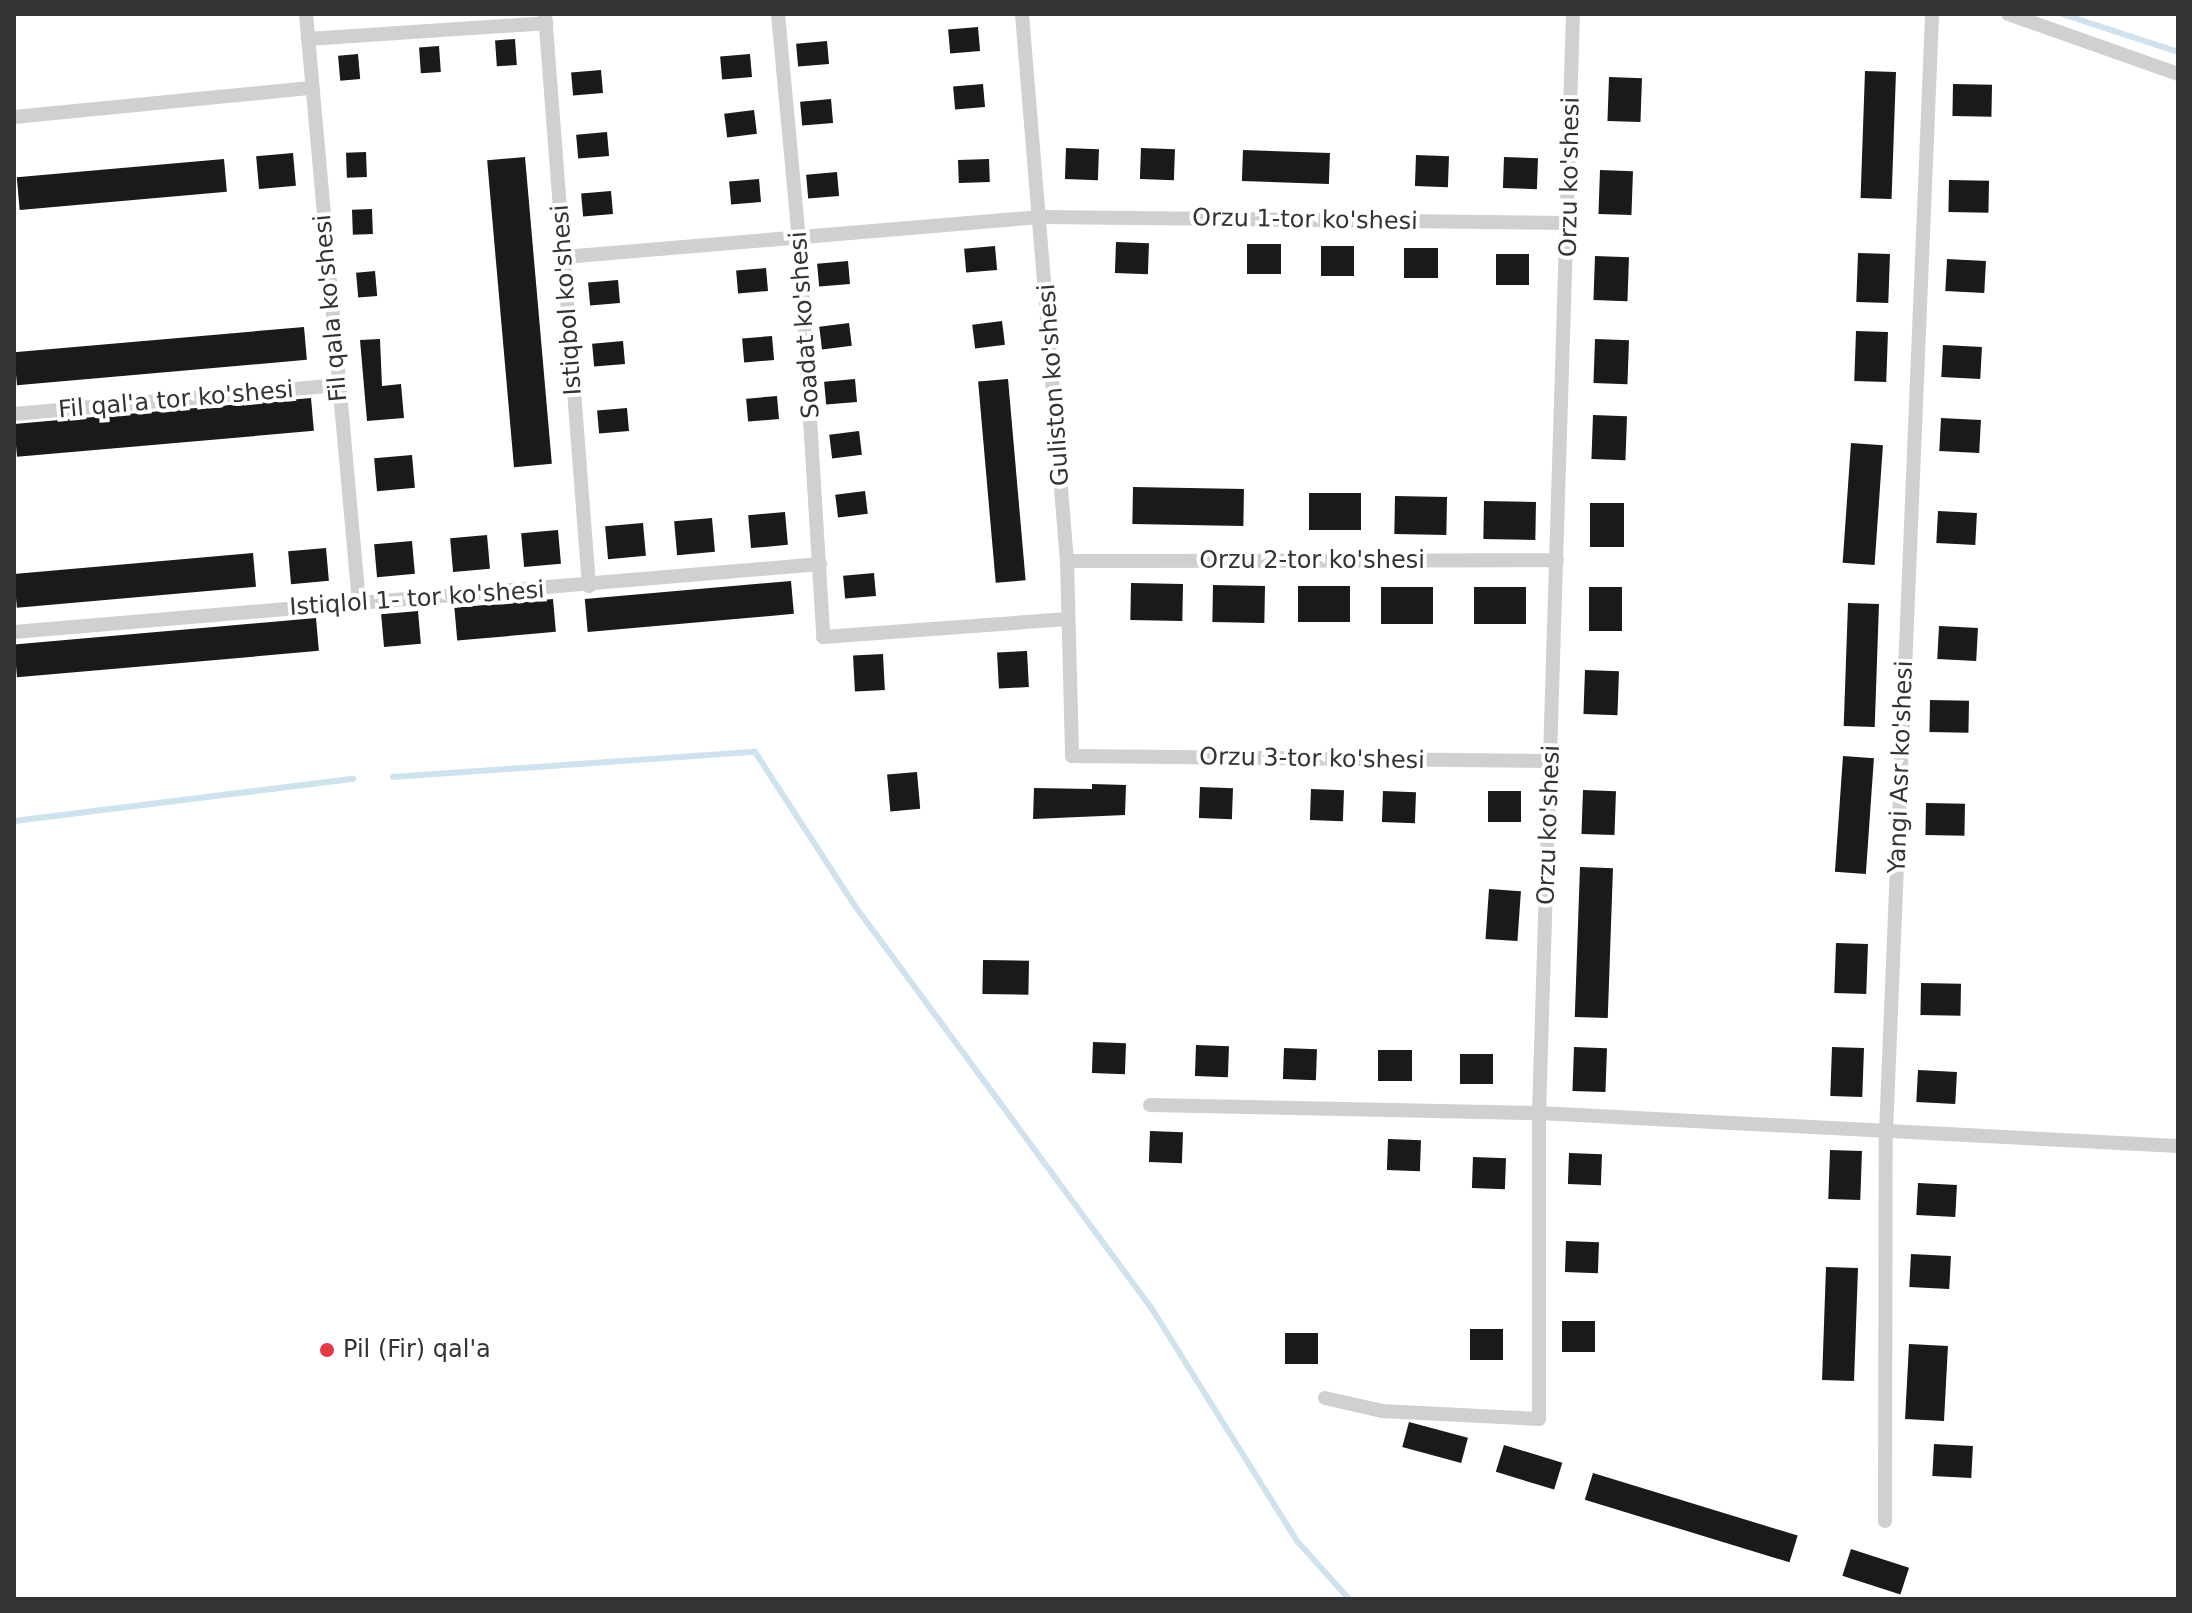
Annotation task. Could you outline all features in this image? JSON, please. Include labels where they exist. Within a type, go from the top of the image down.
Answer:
[{"type":"street","name":"Fil qala ko'shesi","points":[[306,14],[359,603]]},
{"type":"street","name":"Soadat ko'shesi","points":[[778,14],[799,239],[823,637],[1067,619]]},
{"type":"street","name":"Guliston ko'shesi","points":[[1022,14],[1067,561],[1072,756]]},
{"type":"street","name":"Orzu ko'shesi","points":[[1325,1398],[1382,1411],[1539,1419],[1539,1113],[1569,223],[1573,14]]},
{"type":"street","name":"Yangi Asr ko'shesi","points":[[1885,1521],[1886,1132],[1932,14]]},
{"type":"street","points":[[2008,14],[2178,74]]},
{"type":"street","points":[[308,39],[545,19]]},
{"type":"street","name":"Istiqbol ko'shesi","points":[[545,19],[589,586]]},
{"type":"street","points":[[14,117],[312,88]]},
{"type":"street","name":"Orzu 1-tor ko'shesi","points":[[564,257],[1041,217],[1569,223]]},
{"type":"street","name":"Fil qal'a tor ko'shesi","points":[[14,414],[338,385]]},
{"type":"street","name":"Orzu 2-tor ko'shesi","points":[[1067,561],[1557,560]]},
{"type":"street","name":"Istiqlol 1- tor ko'shesi","points":[[14,632],[589,586],[820,564]]},
{"type":"street","name":"Orzu 3-tor ko'shesi","points":[[1072,756],[1552,761]]},
{"type":"street","points":[[1150,1105],[1539,1113],[2178,1146]]},
{"type":"building","points":[[978,27],[980,51],[950,54],[948,30]]},
{"type":"building","points":[[515,39],[517,65],[497,66],[495,40]]},
{"type":"building","points":[[827,41],[829,64],[798,67],[796,44]]},
{"type":"building","points":[[439,46],[441,72],[421,73],[419,47]]},
{"type":"building","points":[[358,54],[360,79],[340,81],[338,56]]},
{"type":"building","points":[[750,54],[752,77],[722,80],[720,57]]},
{"type":"building","points":[[601,70],[603,93],[573,96],[571,73]]},
{"type":"building","points":[[1865,71],[1896,72],[1892,199],[1861,198]]},
{"type":"building","points":[[1609,77],[1642,78],[1640,122],[1607,121]]},
{"type":"building","points":[[983,84],[985,107],[955,110],[953,87]]},
{"type":"building","points":[[1953,84],[1992,85],[1991,117],[1952,116]]},
{"type":"building","points":[[831,99],[833,123],[802,126],[800,102]]},
{"type":"building","points":[[754,110],[757,134],[727,137],[724,114]]},
{"type":"building","points":[[607,132],[609,156],[578,159],[576,135]]},
{"type":"building","points":[[1066,148],[1099,149],[1098,180],[1065,179]]},
{"type":"building","points":[[1141,148],[1175,149],[1174,180],[1140,179]]},
{"type":"building","points":[[1243,150],[1330,153],[1329,184],[1242,181]]},
{"type":"building","points":[[366,152],[367,177],[347,178],[346,153]]},
{"type":"building","points":[[293,153],[296,186],[259,189],[256,156]]},
{"type":"building","points":[[1416,155],[1449,156],[1448,187],[1415,186]]},
{"type":"building","points":[[525,157],[552,464],[514,467],[487,160]]},
{"type":"building","points":[[1504,157],[1538,158],[1537,189],[1503,188]]},
{"type":"building","points":[[224,159],[227,192],[20,210],[17,177]]},
{"type":"building","points":[[989,159],[990,182],[959,183],[958,160]]},
{"type":"building","points":[[1600,170],[1633,171],[1631,215],[1598,214]]},
{"type":"building","points":[[837,172],[839,196],[808,199],[806,175]]},
{"type":"building","points":[[759,179],[761,202],[731,205],[729,182]]},
{"type":"building","points":[[1949,180],[1989,181],[1988,213],[1948,212]]},
{"type":"building","points":[[611,191],[613,214],[583,217],[581,194]]},
{"type":"building","points":[[372,209],[373,234],[353,235],[352,210]]},
{"type":"building","points":[[1116,242],[1149,243],[1148,274],[1115,273]]},
{"type":"building","points":[[1247,244],[1281,244],[1281,274],[1247,274]]},
{"type":"building","points":[[995,246],[997,270],[966,273],[964,249]]},
{"type":"building","points":[[1321,246],[1354,246],[1354,276],[1321,276]]},
{"type":"building","points":[[1404,248],[1438,248],[1438,278],[1404,278]]},
{"type":"building","points":[[1858,253],[1890,254],[1888,303],[1856,302]]},
{"type":"building","points":[[1496,254],[1529,254],[1529,285],[1496,285]]},
{"type":"building","points":[[1595,256],[1629,257],[1627,301],[1593,300]]},
{"type":"building","points":[[1947,259],[1986,261],[1984,293],[1945,291]]},
{"type":"building","points":[[848,261],[850,284],[819,287],[817,264]]},
{"type":"building","points":[[766,268],[768,291],[738,294],[736,271]]},
{"type":"building","points":[[375,271],[377,296],[358,298],[356,273]]},
{"type":"building","points":[[618,280],[620,303],[590,306],[588,283]]},
{"type":"building","points":[[1002,321],[1005,345],[975,348],[972,325]]},
{"type":"building","points":[[849,323],[852,346],[822,349],[819,327]]},
{"type":"building","points":[[304,327],[307,360],[17,385],[14,352]]},
{"type":"building","points":[[1856,331],[1888,332],[1886,382],[1854,381]]},
{"type":"building","points":[[772,336],[774,360],[744,363],[742,339]]},
{"type":"building","points":[[380,339],[382,386],[401,384],[404,418],[367,421],[360,340]]},
{"type":"building","points":[[1595,339],[1629,340],[1627,384],[1593,383]]},
{"type":"building","points":[[623,341],[625,364],[594,367],[592,344]]},
{"type":"building","points":[[1943,345],[1982,347],[1980,379],[1941,377]]},
{"type":"building","points":[[855,379],[857,402],[826,405],[824,382]]},
{"type":"building","points":[[1008,379],[1026,580],[996,583],[978,382]]},
{"type":"building","points":[[777,396],[779,419],[748,422],[746,399]]},
{"type":"building","points":[[311,398],[314,431],[17,457],[14,424]]},
{"type":"building","points":[[627,408],[629,431],[599,434],[597,411]]},
{"type":"building","points":[[1593,415],[1627,416],[1625,460],[1591,459]]},
{"type":"building","points":[[1941,418],[1981,420],[1979,453],[1939,451]]},
{"type":"building","points":[[859,431],[862,455],[832,458],[829,435]]},
{"type":"building","points":[[1851,443],[1883,445],[1875,565],[1843,563]]},
{"type":"building","points":[[412,455],[415,488],[377,491],[374,458]]},
{"type":"building","points":[[1133,487],[1244,489],[1243,526],[1132,524]]},
{"type":"building","points":[[865,491],[868,514],[838,517],[835,495]]},
{"type":"building","points":[[1309,493],[1361,493],[1361,530],[1309,530]]},
{"type":"building","points":[[1395,496],[1447,497],[1446,535],[1394,534]]},
{"type":"building","points":[[1484,501],[1536,502],[1535,540],[1483,539]]},
{"type":"building","points":[[1590,503],[1624,503],[1624,547],[1590,547]]},
{"type":"building","points":[[1938,511],[1977,513],[1975,545],[1936,543]]},
{"type":"building","points":[[785,512],[788,545],[751,548],[748,515]]},
{"type":"building","points":[[712,518],[715,552],[677,555],[674,521]]},
{"type":"building","points":[[643,523],[646,556],[608,559],[605,526]]},
{"type":"building","points":[[558,530],[561,564],[524,567],[521,533]]},
{"type":"building","points":[[487,535],[490,569],[453,572],[450,538]]},
{"type":"building","points":[[412,541],[415,574],[377,577],[374,544]]},
{"type":"building","points":[[326,548],[329,581],[291,584],[288,551]]},
{"type":"building","points":[[253,553],[256,587],[17,608],[14,574]]},
{"type":"building","points":[[874,573],[876,596],[845,599],[843,576]]},
{"type":"building","points":[[791,581],[794,614],[588,632],[585,599]]},
{"type":"building","points":[[1131,583],[1183,584],[1182,621],[1130,620]]},
{"type":"building","points":[[1213,585],[1265,586],[1264,623],[1212,622]]},
{"type":"building","points":[[1298,586],[1350,586],[1350,622],[1298,622]]},
{"type":"building","points":[[1381,587],[1433,587],[1433,624],[1381,624]]},
{"type":"building","points":[[1474,587],[1526,587],[1526,624],[1474,624]]},
{"type":"building","points":[[1589,587],[1622,587],[1622,631],[1589,631]]},
{"type":"building","points":[[553,599],[556,632],[457,641],[454,608]]},
{"type":"building","points":[[1848,603],[1879,604],[1875,727],[1844,726]]},
{"type":"building","points":[[418,611],[421,644],[384,647],[381,614]]},
{"type":"building","points":[[316,618],[319,651],[17,677],[14,644]]},
{"type":"building","points":[[1939,626],[1978,628],[1976,661],[1937,659]]},
{"type":"building","points":[[1027,651],[1029,687],[999,689],[997,653]]},
{"type":"building","points":[[883,654],[885,690],[855,692],[853,656]]},
{"type":"building","points":[[1585,670],[1619,671],[1617,715],[1583,714]]},
{"type":"building","points":[[1930,700],[1969,701],[1968,733],[1929,732]]},
{"type":"building","points":[[1843,756],[1874,758],[1866,874],[1835,872]]},
{"type":"building","points":[[917,772],[920,809],[890,811],[887,775]]},
{"type":"building","points":[[1092,784],[1126,785],[1125,815],[1033,819],[1034,788],[1092,789]]},
{"type":"building","points":[[1200,787],[1233,788],[1232,819],[1199,818]]},
{"type":"building","points":[[1311,789],[1344,790],[1343,821],[1310,820]]},
{"type":"building","points":[[1583,790],[1616,791],[1614,835],[1581,834]]},
{"type":"building","points":[[1383,791],[1416,792],[1415,823],[1382,822]]},
{"type":"building","points":[[1488,791],[1521,791],[1521,822],[1488,822]]},
{"type":"building","points":[[1926,803],[1965,804],[1964,836],[1925,835]]},
{"type":"building","points":[[1580,867],[1613,868],[1608,1018],[1575,1017]]},
{"type":"building","points":[[1489,889],[1521,891],[1517,941],[1486,939]]},
{"type":"building","points":[[1836,943],[1868,944],[1866,994],[1834,993]]},
{"type":"building","points":[[983,960],[1029,961],[1028,995],[982,994]]},
{"type":"building","points":[[1921,983],[1961,984],[1960,1016],[1920,1015]]},
{"type":"building","points":[[1093,1042],[1126,1043],[1125,1074],[1092,1073]]},
{"type":"building","points":[[1196,1045],[1229,1046],[1228,1077],[1195,1076]]},
{"type":"building","points":[[1574,1047],[1607,1048],[1605,1092],[1572,1091]]},
{"type":"building","points":[[1832,1047],[1864,1048],[1862,1097],[1830,1096]]},
{"type":"building","points":[[1284,1048],[1317,1049],[1316,1080],[1283,1079]]},
{"type":"building","points":[[1378,1050],[1412,1050],[1412,1081],[1378,1081]]},
{"type":"building","points":[[1460,1054],[1493,1054],[1493,1084],[1460,1084]]},
{"type":"building","points":[[1918,1070],[1957,1072],[1955,1104],[1916,1102]]},
{"type":"building","points":[[1150,1131],[1183,1132],[1182,1163],[1149,1162]]},
{"type":"building","points":[[1388,1139],[1421,1140],[1420,1171],[1387,1170]]},
{"type":"building","points":[[1830,1150],[1862,1151],[1860,1200],[1828,1199]]},
{"type":"building","points":[[1569,1153],[1602,1154],[1601,1185],[1568,1184]]},
{"type":"building","points":[[1473,1157],[1506,1158],[1505,1189],[1472,1188]]},
{"type":"building","points":[[1918,1183],[1957,1185],[1955,1217],[1916,1215]]},
{"type":"building","points":[[1566,1241],[1599,1242],[1598,1273],[1565,1272]]},
{"type":"building","points":[[1911,1254],[1951,1256],[1949,1289],[1909,1287]]},
{"type":"building","points":[[1826,1267],[1858,1268],[1854,1381],[1822,1380]]},
{"type":"building","points":[[1562,1321],[1595,1321],[1595,1352],[1562,1352]]},
{"type":"building","points":[[1470,1329],[1503,1329],[1503,1360],[1470,1360]]},
{"type":"building","points":[[1285,1333],[1318,1333],[1318,1364],[1285,1364]]},
{"type":"building","points":[[1909,1344],[1948,1346],[1944,1421],[1905,1419]]},
{"type":"building","points":[[1409,1422],[1468,1438],[1461,1463],[1402,1447]]},
{"type":"building","points":[[1934,1444],[1973,1446],[1971,1478],[1932,1476]]},
{"type":"building","points":[[1504,1445],[1562,1463],[1554,1490],[1496,1472]]},
{"type":"building","points":[[1593,1473],[1798,1536],[1789,1562],[1585,1500]]},
{"type":"building","points":[[1851,1549],[1909,1568],[1900,1594],[1842,1576]]},
{"type":"waterway","points":[[2062,14],[2178,52]]},
{"type":"waterway","points":[[393,777],[755,752],[855,906],[1152,1309],[1297,1541],[1349,1599]]},
{"type":"waterway","points":[[14,821],[353,779]]},
{"type":"place","name":"Pil (Fir) qal'a","points":[[327,1350]]}]
